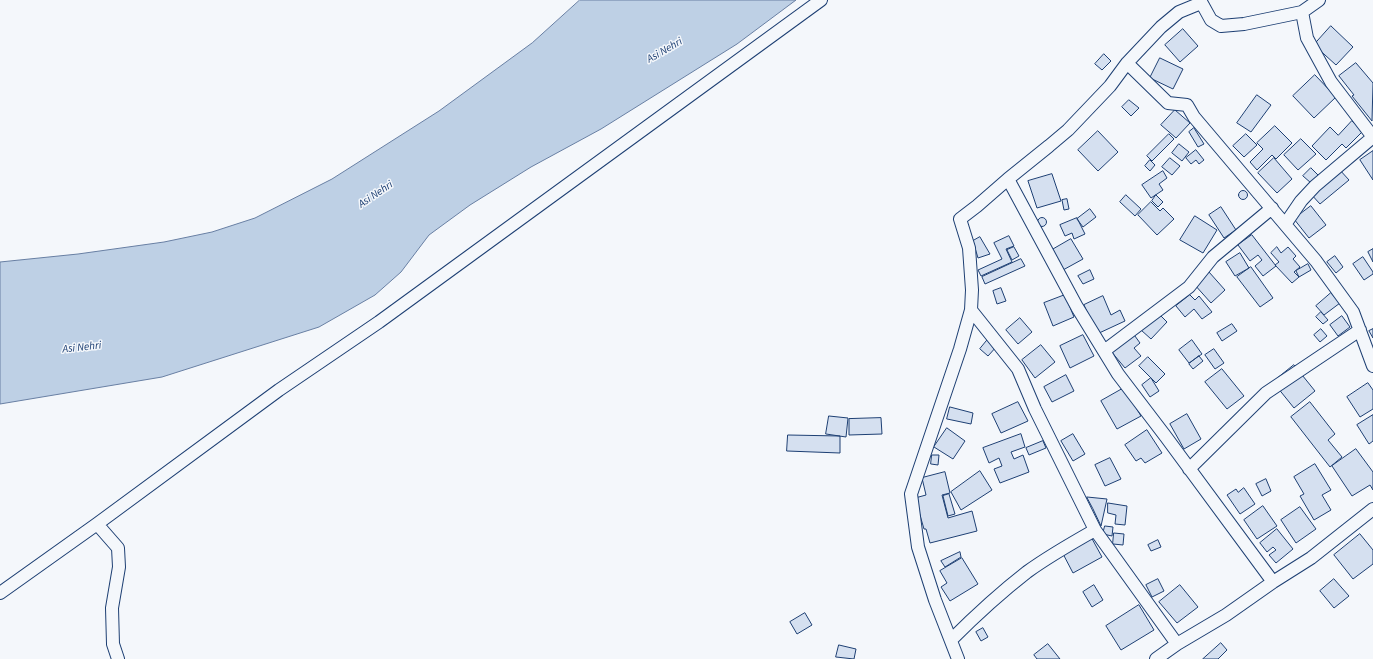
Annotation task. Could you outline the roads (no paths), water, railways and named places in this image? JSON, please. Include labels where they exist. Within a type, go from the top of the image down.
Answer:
[{"type":"street","points":[[0,593],[97,524],[279,390],[379,322],[821,0]]},
{"type":"street","points":[[958,659],[935,600],[918,548],[911,494],[960,349],[971,310],[972,290],[969,248],[960,219],[1068,130],[1110,86],[1127,63],[1161,27],[1179,12],[1200,1],[1211,20],[1221,26],[1244,24],[1302,12],[1319,0]]},
{"type":"street","points":[[1286,224],[1301,201],[1315,186],[1373,137],[1331,82],[1307,38],[1302,12]]},
{"type":"street","points":[[1127,63],[1168,103],[1187,105],[1194,117],[1316,260],[1353,312],[1373,366]]},
{"type":"street","points":[[1008,178],[1077,307],[1118,374],[1274,582]]},
{"type":"street","points":[[1104,351],[1189,287],[1213,257],[1272,208]]},
{"type":"street","points":[[971,310],[1018,369],[1035,408],[1095,530],[1177,644]]},
{"type":"street","points":[[1189,469],[1266,393],[1360,330]]},
{"type":"street","points":[[1156,659],[1177,644],[1226,615],[1311,558],[1373,509]]},
{"type":"street","points":[[97,524],[118,548],[119,567],[112,608],[113,644],[118,659]]},
{"type":"street","points":[[951,640],[970,621],[1027,572],[1060,550],[1095,530]]},
{"type":"water","name":"Asi Nehri","points":[[580,0],[796,0],[737,44],[601,129],[531,167],[470,205],[429,235],[401,272],[375,295],[319,327],[162,377],[0,404],[0,262],[78,254],[164,242],[212,232],[255,218],[332,179],[439,111],[532,43]]}]
